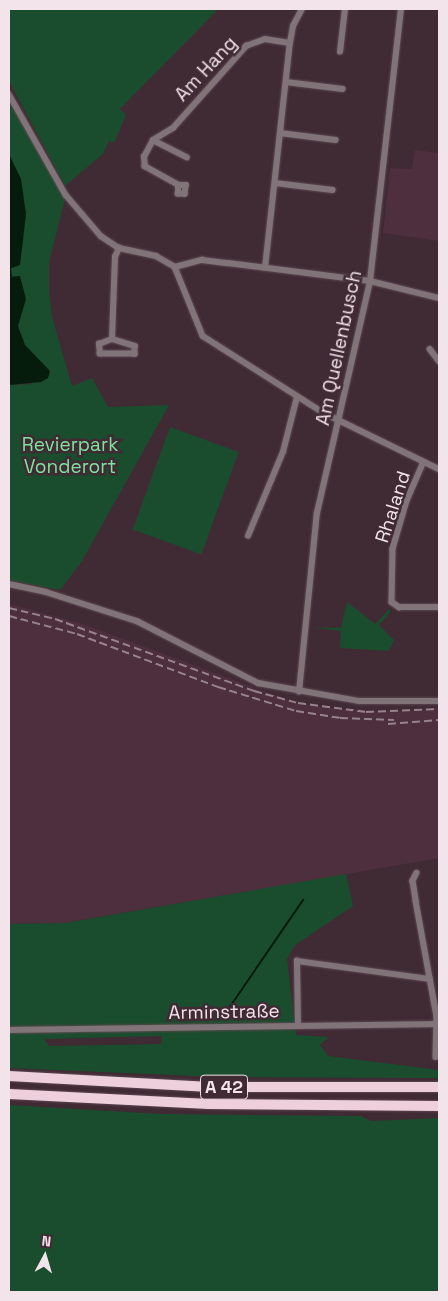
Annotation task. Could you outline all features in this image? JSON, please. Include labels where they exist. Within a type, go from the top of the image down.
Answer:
[{"type":"highway","name":"A 42","points":[[9,1076],[215,1087],[439,1087]]},
{"type":"highway","name":"A 42","points":[[9,1094],[209,1104],[439,1106]]},
{"type":"street","points":[[265,268],[290,43],[294,26],[302,9]]},
{"type":"street","points":[[340,52],[345,9]]},
{"type":"street","name":"Am Quellenbusch","points":[[299,692],[317,513],[370,281],[401,9]]},
{"type":"street","name":"Am Hang","points":[[152,140],[173,128],[246,46],[265,39],[290,43]]},
{"type":"street","points":[[286,82],[342,89]]},
{"type":"street","points":[[9,94],[66,195],[101,236],[119,248],[156,256],[175,268],[204,336],[339,421],[439,469]]},
{"type":"street","points":[[280,133],[336,140]]},
{"type":"street","points":[[178,185],[145,167],[144,157],[152,140],[187,157]]},
{"type":"street","points":[[275,183],[334,190]]},
{"type":"street","points":[[112,338],[115,257],[119,248]]},
{"type":"street","points":[[175,268],[202,260],[370,281],[439,298]]},
{"type":"street","points":[[112,338],[135,346],[135,354],[100,354],[99,344],[112,338]]},
{"type":"street","points":[[430,350],[439,361]]},
{"type":"street","points":[[248,536],[283,452],[297,396]]},
{"type":"street","name":"Rhaland","points":[[424,462],[405,507],[393,550],[392,598],[396,606],[439,607]]},
{"type":"street","points":[[9,584],[56,595],[137,621],[258,683],[299,692],[359,701],[439,701]]},
{"type":"street","points":[[417,873],[414,889],[438,1024],[436,1057]]},
{"type":"street","points":[[298,1026],[297,961],[430,979]]},
{"type":"street","name":"Arminstraße","points":[[9,1030],[438,1024]]},
{"type":"shaded area","points":[[415,150],[439,153],[439,241],[383,233],[390,168],[412,169]]},
{"type":"shaded area","points":[[9,154],[21,179],[26,214],[20,265],[9,269]]},
{"type":"shaded area","points":[[20,276],[26,299],[18,326],[25,345],[50,371],[48,378],[41,382],[9,385],[9,277]]},
{"type":"shaded area","points":[[9,604],[83,624],[293,702],[338,709],[407,711],[439,707],[439,858],[65,923],[9,924]]},
{"type":"green space","points":[[9,9],[218,9],[120,109],[126,115],[114,143],[109,141],[103,154],[65,186],[9,81]]},
{"type":"green space","name":"Revierpark Vonderort","points":[[9,101],[65,199],[49,262],[49,291],[52,317],[72,386],[92,378],[108,407],[169,405],[82,561],[60,590],[9,580],[9,385],[32,384],[18,325],[17,276],[9,277]]},
{"type":"green space","points":[[170,427],[239,452],[201,554],[133,529]]},
{"type":"green space","points":[[347,602],[375,624],[389,609],[391,611],[379,625],[394,640],[389,651],[340,648],[341,631],[311,627],[341,628]]},
{"type":"green space","points":[[346,874],[353,906],[295,945],[287,959],[296,1035],[329,1037],[320,1045],[328,1056],[439,1070],[439,1078],[218,1077],[9,1068],[9,924],[65,923]],"holes":[[[162,1036],[161,1044],[49,1046],[44,1039]]]},
{"type":"green space","points":[[9,1105],[161,1114],[361,1116],[371,1121],[439,1118],[439,1292],[9,1292]]},
{"type":"waterway","points":[[10,269],[11,276]]},
{"type":"waterway","points":[[227,1011],[303,900]]},
{"type":"railway","points":[[9,608],[55,619],[254,691],[298,703],[366,712],[439,709]]},
{"type":"railway","points":[[9,616],[77,634],[218,687],[296,711],[340,718],[394,720]]},
{"type":"railway","points":[[388,724],[439,720]]}]
